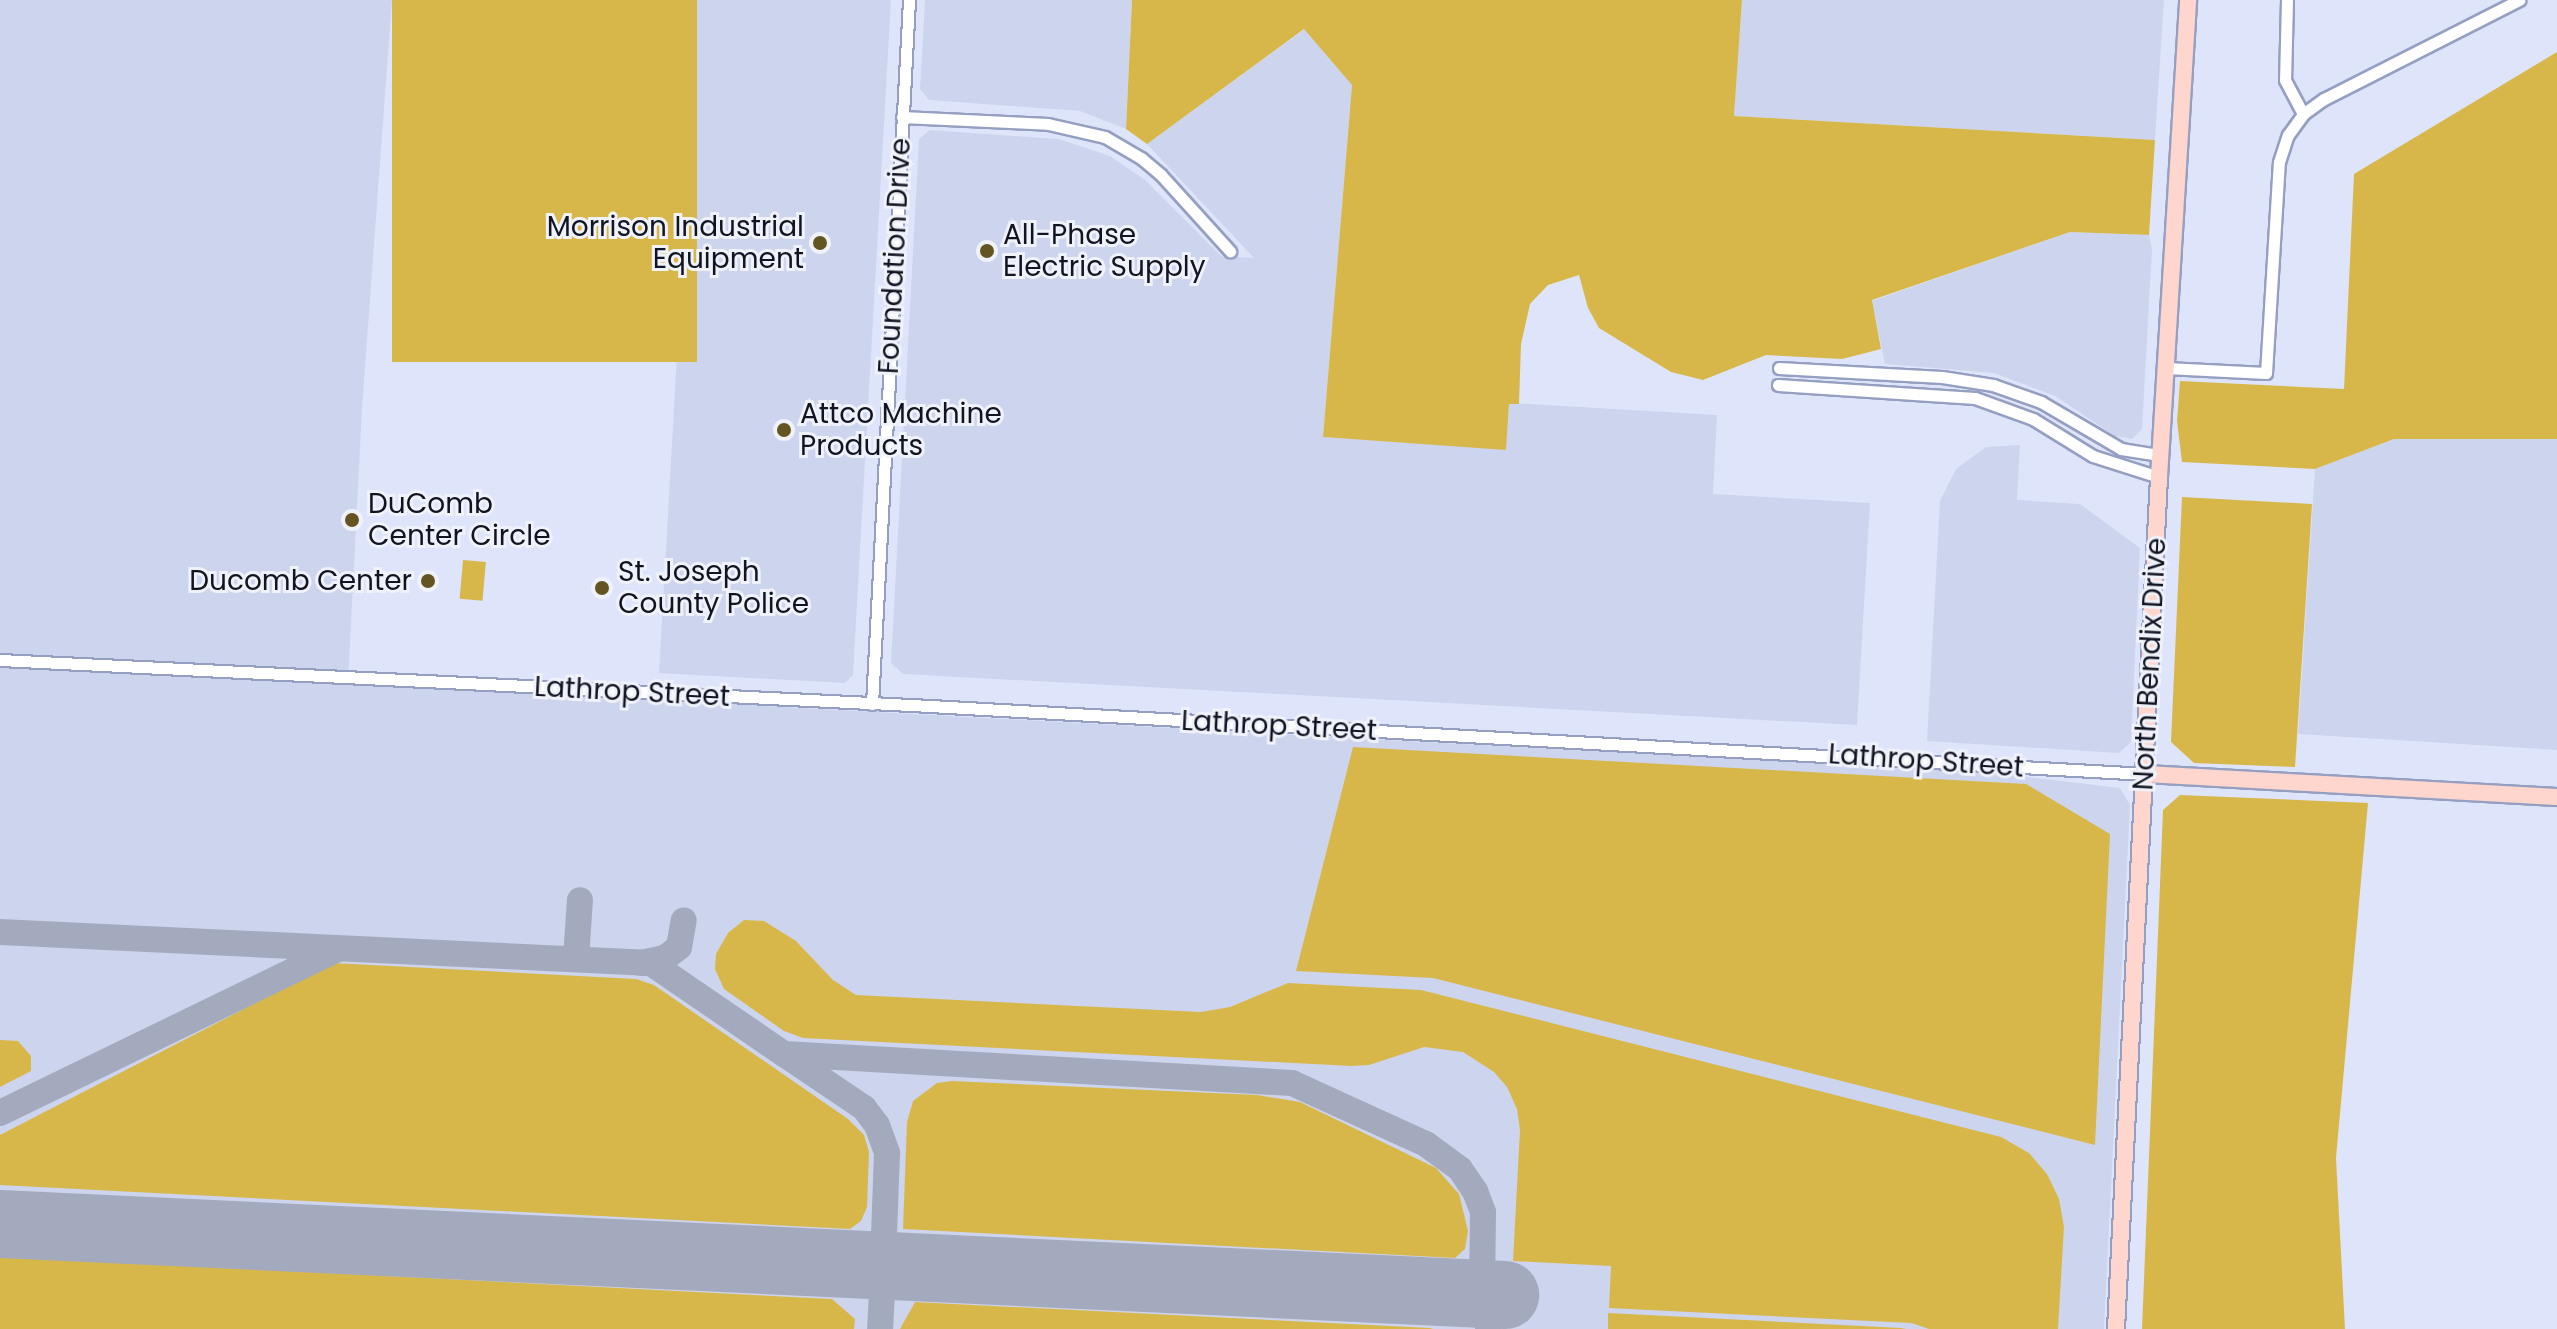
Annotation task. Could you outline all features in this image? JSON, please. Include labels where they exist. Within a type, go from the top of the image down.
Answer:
[{"type":"street","name":"Foundation Drive","points":[[872,704],[909,0]]},
{"type":"street","name":"North Bendix Drive","points":[[2116,1329],[2160,455],[2188,0]]},
{"type":"street","points":[[2287,0],[2285,80],[2303,114]]},
{"type":"street","points":[[2166,368],[2266,373],[2279,162],[2288,135],[2303,114],[2324,99],[2519,0]]},
{"type":"street","points":[[902,117],[1048,124],[1105,137],[1141,158],[1161,175],[1230,251]]},
{"type":"street","points":[[1779,368],[1942,377],[1993,385],[2041,402],[2121,449],[2160,455]]},
{"type":"street","points":[[1778,385],[1975,398],[2033,419],[2093,456],[2159,477]]},
{"type":"street","name":"Lathrop Street","points":[[0,660],[872,704],[2557,797]]},
{"type":"shaded area","points":[[0,0],[392,0],[362,408],[348,683],[1994,773],[2120,788],[2130,805],[2104,1329],[0,1329]]},
{"type":"shaded area","points":[[392,0],[697,0],[697,362],[392,362]]},
{"type":"shaded area","points":[[697,0],[891,0],[853,675],[845,683],[659,673]]},
{"type":"shaded area","points":[[925,0],[1132,0],[1126,129],[1080,111],[929,100],[920,89]]},
{"type":"shaded area","points":[[1132,0],[1742,0],[1734,116],[2155,140],[2149,235],[2070,232],[1872,300],[1881,349],[1842,359],[1766,355],[1703,380],[1671,372],[1599,328],[1588,308],[1579,275],[1548,285],[1530,304],[1521,344],[1519,404],[1509,404],[1506,450],[1323,437],[1352,85],[1304,29],[1147,144],[1126,129]]},
{"type":"shaded area","points":[[1742,0],[2164,0],[2155,140],[1734,116]]},
{"type":"shaded area","points":[[1305,29],[1352,85],[1323,437],[1506,449],[1509,403],[1717,415],[1713,494],[1870,503],[1857,725],[903,674],[891,663],[919,139],[930,130],[1059,139],[1110,156],[1145,180],[1221,256],[1254,258],[1147,144]]},
{"type":"shaded area","points":[[2557,52],[2557,439],[2394,439],[2315,469],[2182,462],[2177,421],[2180,381],[2344,389],[2354,174]]},
{"type":"shaded area","points":[[2070,232],[2149,235],[2152,249],[2142,429],[2132,439],[2115,436],[2055,396],[1994,373],[1885,364],[1872,301]]},
{"type":"shaded area","points":[[2497,436],[2557,439],[2557,750],[2298,734],[2315,469],[2394,439]]},
{"type":"shaded area","points":[[2020,445],[2017,500],[2080,504],[2140,548],[2131,742],[2119,753],[1927,741],[1940,501],[1956,469],[1986,447]]},
{"type":"shaded area","points":[[2182,497],[2312,504],[2295,767],[2194,763],[2171,742]]},
{"type":"shaded area","points":[[463,560],[486,562],[483,601],[460,599]]},
{"type":"shaded area","points":[[1353,747],[2026,784],[2110,834],[2095,1145],[1433,978],[1296,971]]},
{"type":"shaded area","points":[[2180,795],[2368,803],[2336,1158],[2345,1329],[2142,1329],[2163,810]]},
{"type":"shaded area","points":[[744,920],[764,921],[796,941],[833,980],[856,995],[1201,1012],[1230,1007],[1288,983],[1421,990],[2001,1137],[2029,1153],[2047,1174],[2059,1199],[2064,1227],[2058,1329],[1929,1329],[1911,1323],[1609,1308],[1611,1266],[1513,1261],[1520,1130],[1517,1109],[1507,1087],[1494,1072],[1463,1052],[1424,1047],[1369,1065],[1351,1066],[803,1038],[784,1031],[724,989],[715,969],[716,954],[728,933]]},
{"type":"shaded area","points":[[333,963],[636,979],[654,985],[848,1119],[864,1135],[869,1152],[867,1207],[861,1221],[850,1229],[0,1185],[0,1135]]},
{"type":"shaded area","points":[[0,1040],[18,1041],[31,1056],[31,1071],[0,1087]]},
{"type":"shaded area","points":[[952,1081],[1257,1095],[1300,1102],[1436,1168],[1459,1194],[1468,1231],[1465,1249],[1455,1258],[903,1229],[907,1122],[913,1101],[937,1083]]},
{"type":"shaded area","points":[[0,1256],[832,1299],[855,1319],[854,1329],[0,1329]]},
{"type":"shaded area","points":[[915,1302],[1430,1328],[1433,1329],[900,1329]]},
{"type":"shaded area","points":[[1608,1313],[1901,1328],[1906,1329],[1608,1329]]},
{"type":"taxiway","points":[[576,958],[580,900]]},
{"type":"taxiway","points":[[641,963],[665,958],[679,947],[684,920]]},
{"type":"taxiway","points":[[0,932],[651,963],[784,1054],[1292,1083],[1426,1144],[1460,1169],[1475,1191],[1483,1212],[1482,1294]]},
{"type":"taxiway","points":[[0,1113],[338,949]]},
{"type":"taxiway","points":[[787,1056],[864,1108],[877,1125],[887,1153],[884,1235],[879,1247],[842,1266]]},
{"type":"taxiway","points":[[842,1266],[871,1278],[882,1292],[880,1329]]},
{"type":"taxiway","points":[[1488,1329],[1490,1294]]},
{"type":"runway","points":[[0,1224],[1505,1295]]},
{"type":"place","name":"Morrison Industrial Equipment","points":[[820,243]]},
{"type":"place","name":"All-Phase Electric Supply","points":[[987,251]]},
{"type":"place","name":"Attco Machine Products","points":[[784,430]]},
{"type":"place","name":"DuComb Center Circle","points":[[352,520]]},
{"type":"place","name":"Ducomb Center","points":[[428,581]]},
{"type":"place","name":"St. Joseph County Police","points":[[602,588]]}]
